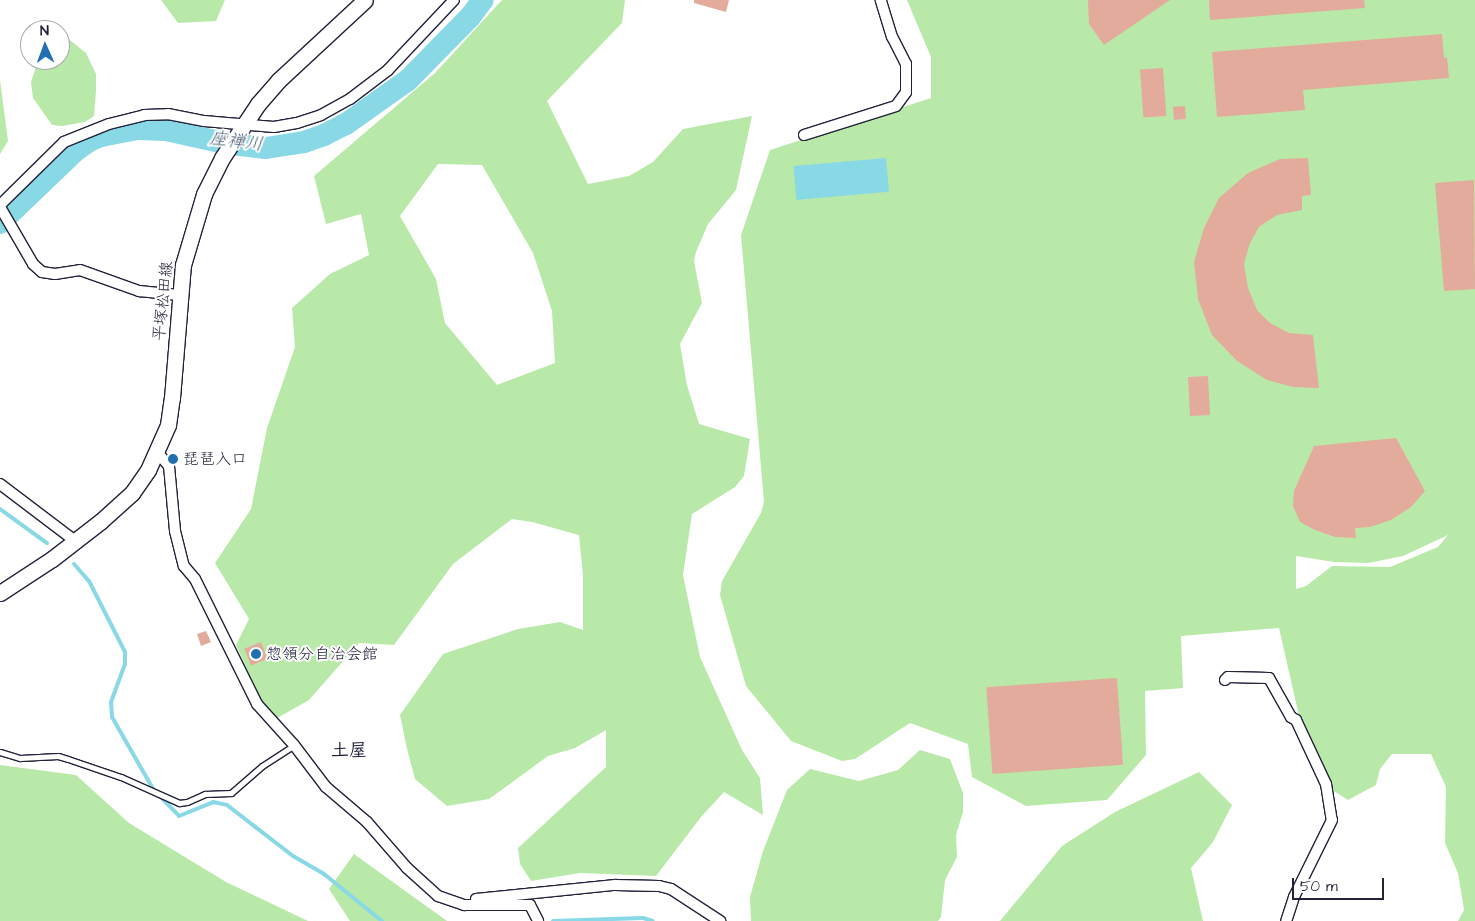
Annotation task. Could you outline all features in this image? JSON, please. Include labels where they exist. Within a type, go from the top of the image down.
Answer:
[{"type":"main road","name":"平塚松田線","points":[[0,593],[75,541],[132,493],[158,453],[168,425],[172,398],[182,265],[194,223],[222,158],[242,126],[279,80],[365,0]]},
{"type":"street","points":[[179,295],[139,291],[80,270],[55,274],[42,272],[33,264],[0,206],[64,142],[109,124],[144,115],[168,114],[242,126],[274,127],[297,123],[320,115],[350,99],[388,70],[454,0]]},
{"type":"street","points":[[804,135],[896,106],[906,92],[906,64],[892,37],[880,0]]},
{"type":"street","points":[[158,453],[169,466],[175,531],[184,566],[195,579],[257,704],[294,745],[326,787],[367,822],[408,868],[438,896],[464,905],[530,904],[538,921]]},
{"type":"street","points":[[0,484],[75,541]]},
{"type":"street","points":[[1225,680],[1228,677],[1269,678],[1291,717],[1296,720],[1326,784],[1332,820],[1294,897],[1286,921]]},
{"type":"street","points":[[448,899],[480,900],[615,886],[659,886],[672,890],[720,921]]},
{"type":"lane","points":[[0,752],[27,759],[58,756],[68,758],[121,777],[179,803],[187,802],[205,794],[231,793],[262,766],[294,745]]},
{"type":"green space","points":[[161,0],[225,0],[216,21],[178,23]]},
{"type":"green space","points":[[502,0],[625,0],[622,23],[547,101],[588,184],[629,176],[653,162],[683,129],[752,116],[736,190],[708,224],[696,252],[694,261],[702,303],[680,344],[687,385],[699,424],[750,439],[744,476],[735,487],[692,514],[683,575],[700,657],[742,750],[760,778],[763,815],[724,792],[701,817],[656,876],[580,873],[531,881],[520,864],[518,848],[606,767],[606,730],[575,748],[548,756],[489,799],[447,806],[415,779],[407,749],[400,715],[443,654],[518,629],[560,622],[583,630],[583,576],[579,535],[532,522],[512,519],[453,564],[394,645],[359,643],[309,700],[270,722],[236,645],[249,619],[215,563],[251,509],[267,428],[295,347],[292,308],[330,274],[369,255],[361,214],[326,224],[314,176],[435,73]],"holes":[[[438,164],[482,165],[533,253],[552,311],[555,363],[497,385],[445,323],[436,279],[400,216]]]},
{"type":"green space","points":[[907,0],[1475,0],[1475,921],[1458,921],[1464,910],[1458,873],[1445,843],[1446,787],[1431,754],[1392,754],[1380,769],[1376,785],[1348,800],[1329,788],[1301,725],[1279,628],[1181,636],[1183,688],[1145,691],[1146,755],[1107,800],[1026,806],[972,777],[968,744],[910,723],[855,759],[842,761],[791,741],[746,686],[720,595],[722,581],[761,513],[764,502],[741,235],[770,150],[931,98],[931,57]],"holes":[[[1448,535],[1438,547],[1390,567],[1332,566],[1306,586],[1296,589],[1296,556],[1334,562],[1368,563],[1403,556]]]},
{"type":"green space","points":[[70,40],[86,53],[96,74],[94,116],[85,122],[62,126],[52,125],[33,98],[31,82],[35,70],[70,70]]},
{"type":"green space","points":[[0,80],[8,141],[0,154]]},
{"type":"green space","points":[[920,750],[950,759],[963,793],[963,812],[956,835],[957,857],[945,880],[941,917],[938,921],[751,921],[750,897],[763,851],[787,790],[810,769],[859,781],[898,770]]},
{"type":"green space","points":[[0,765],[76,775],[129,823],[226,882],[308,921],[0,921]]},
{"type":"green space","points":[[1199,772],[1232,805],[1213,842],[1191,868],[1203,921],[1000,921],[1062,846],[1115,812]]},
{"type":"green space","points":[[354,854],[447,921],[350,921],[329,889]]},
{"type":"water","points":[[886,158],[889,192],[796,200],[793,166]]},
{"type":"building","points":[[694,0],[729,0],[726,12],[694,3]]},
{"type":"building","points":[[1088,0],[1170,0],[1104,45],[1089,24]]},
{"type":"building","points":[[1209,0],[1364,0],[1365,8],[1210,20]]},
{"type":"building","points":[[1442,34],[1444,58],[1447,57],[1449,78],[1303,90],[1305,110],[1217,117],[1212,52]]},
{"type":"building","points":[[1163,68],[1166,116],[1143,117],[1140,70]]},
{"type":"building","points":[[1185,106],[1186,119],[1174,120],[1173,107]]},
{"type":"building","points":[[1308,158],[1311,195],[1302,196],[1302,210],[1277,215],[1259,227],[1250,243],[1244,264],[1248,288],[1257,310],[1270,323],[1289,333],[1313,335],[1319,388],[1293,387],[1267,380],[1237,361],[1212,335],[1198,299],[1194,262],[1204,228],[1219,198],[1248,173],[1280,159]]},
{"type":"building","points":[[1474,180],[1475,289],[1444,291],[1435,183]]},
{"type":"building","points":[[1208,376],[1210,415],[1190,416],[1188,377]]},
{"type":"building","points":[[1396,438],[1425,491],[1411,507],[1391,520],[1370,527],[1355,528],[1356,538],[1335,537],[1300,522],[1293,506],[1294,491],[1314,446]]},
{"type":"building","points":[[206,631],[211,642],[201,646],[197,634]]},
{"type":"building","name":"惣領分自治会館","points":[[261,642],[268,659],[251,665],[244,649]]},
{"type":"building","points":[[1117,678],[1123,765],[992,774],[986,687]]},
{"type":"waterway","name":"座禅川","points":[[0,223],[75,151],[91,140],[101,136],[137,129],[166,130],[224,143],[266,148],[304,142],[324,135],[346,124],[408,80],[470,17],[483,0]]},
{"type":"waterway","points":[[0,509],[47,543]]},
{"type":"waterway","points":[[74,564],[89,581],[125,652],[125,664],[111,702],[112,717],[153,789],[179,816],[213,802],[227,805],[293,856],[324,874],[382,921]]},
{"type":"waterway","points":[[553,921],[643,918],[653,921]]},
{"type":"place","name":"琵琶入口","points":[[173,459]]},
{"type":"place","name":"惣領分自治会館","points":[[256,654]]},
{"type":"district","name":"土屋","points":[[349,751]]}]
